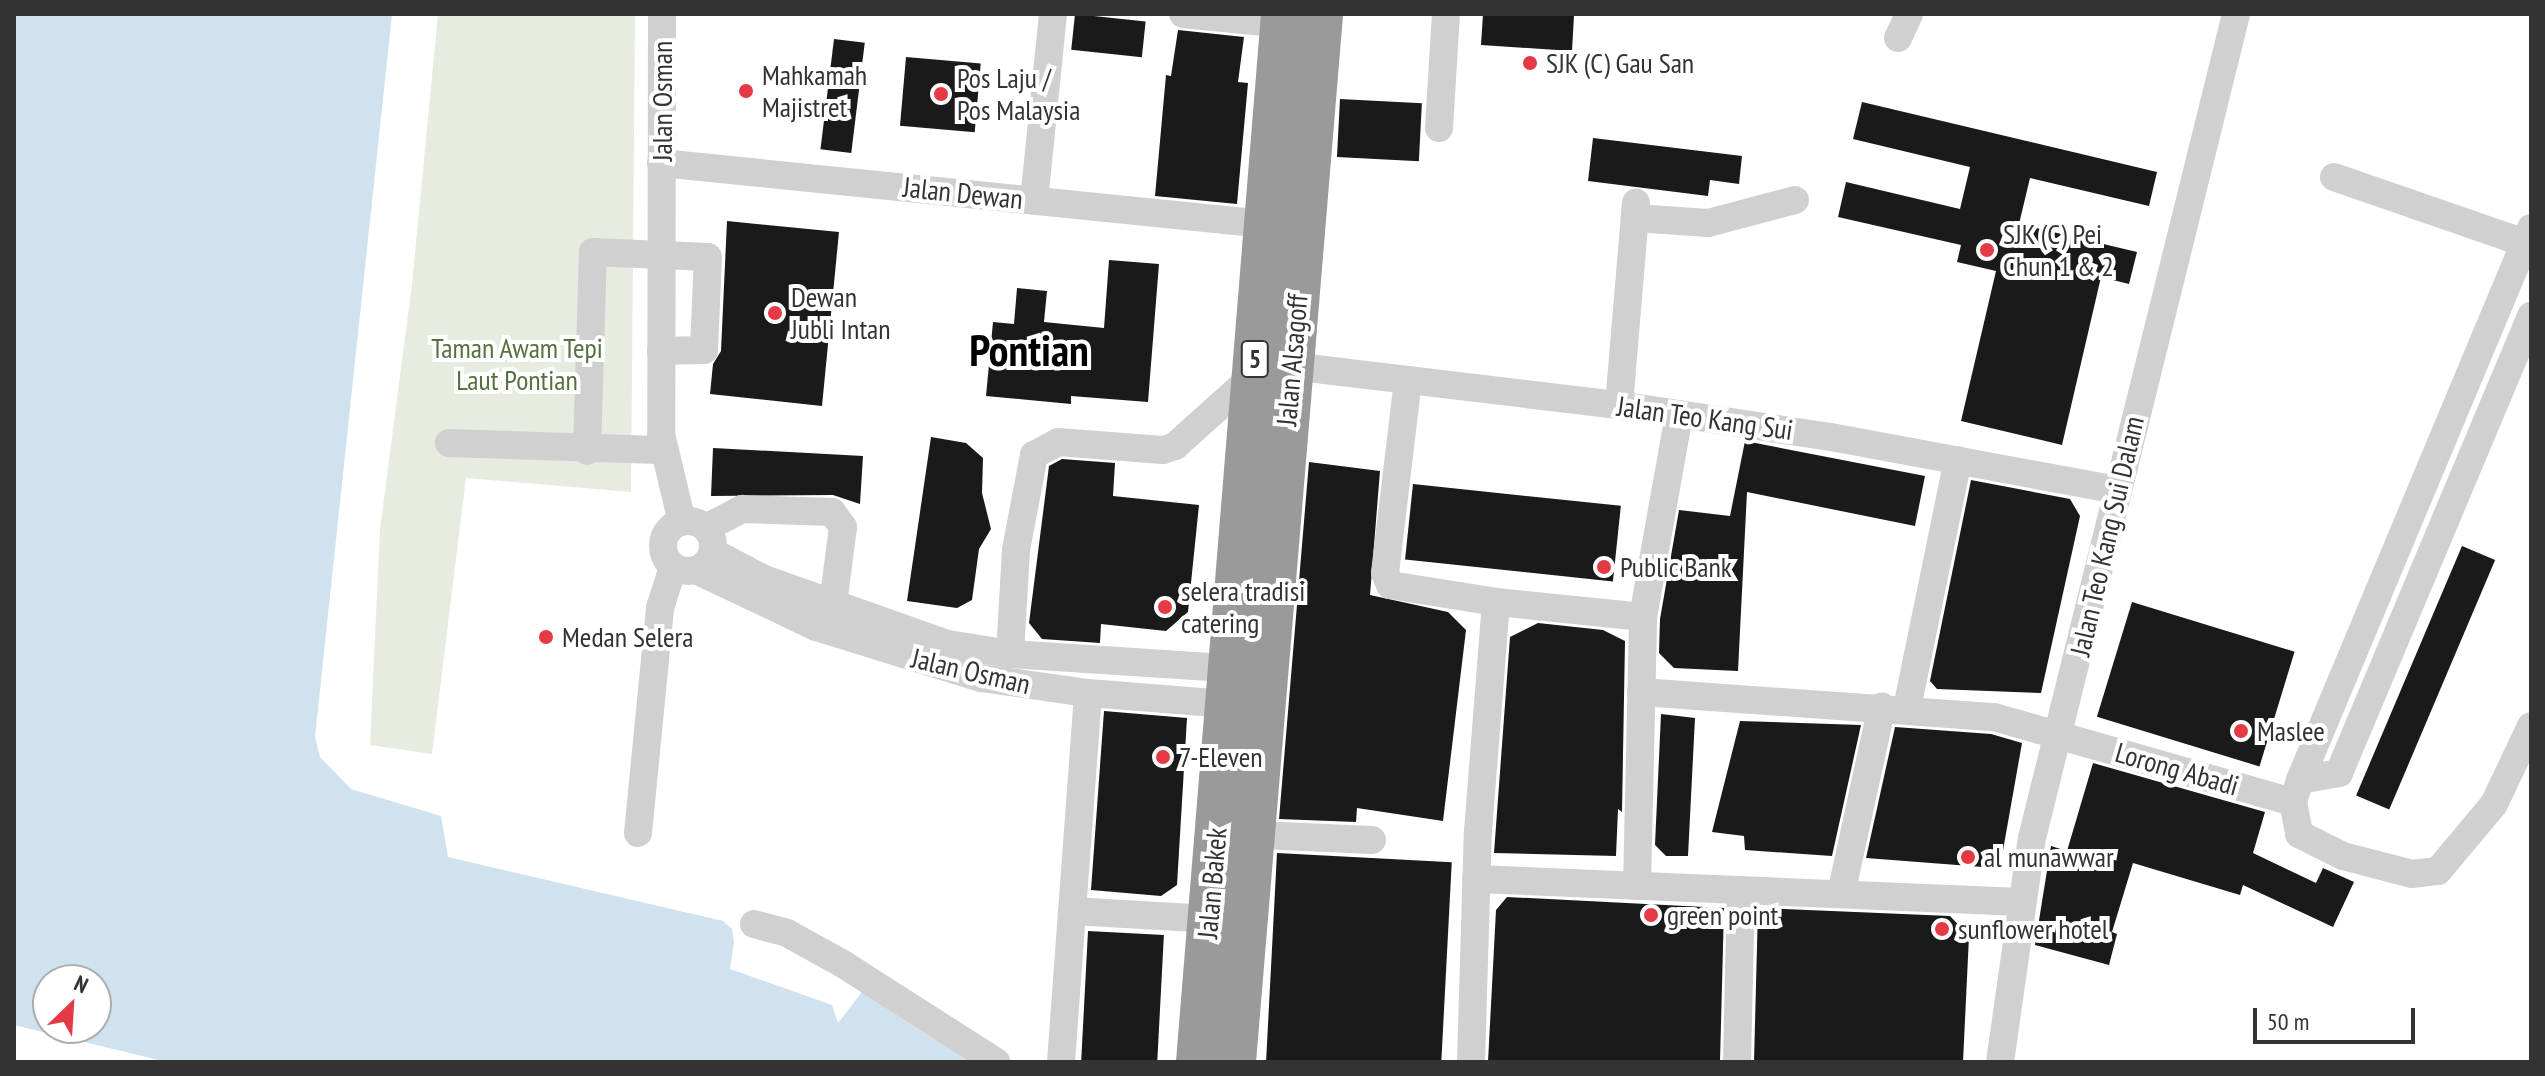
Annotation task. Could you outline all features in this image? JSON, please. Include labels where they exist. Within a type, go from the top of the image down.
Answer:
[{"type":"highway","name":"Jalan Alsagoff","points":[[1246,687],[1272,371],[1322,14]]},
{"type":"highway","name":"Jalan Alsagoff","points":[[1272,371],[1265,224],[1281,19]]},
{"type":"highway","name":"Jalan Bakek","points":[[1235,1062],[1257,835],[1246,687]]},
{"type":"highway","name":"Jalan Bakek","points":[[1197,1062],[1209,919],[1246,687]]},
{"type":"street","name":"Jalan Osman","points":[[662,14],[661,351],[665,450],[694,548],[816,627],[924,663],[981,678],[1088,693],[1246,687]]},
{"type":"street","points":[[1034,201],[1053,14]]},
{"type":"street","points":[[1183,14],[1281,19]]},
{"type":"street","points":[[1439,128],[1446,14]]},
{"type":"street","name":"Jalan Teo Kang Sui Dalam","points":[[2000,1062],[2032,838],[2060,736],[2116,490],[2236,14]]},
{"type":"street","name":"Jalan Dewan","points":[[661,163],[1265,224]]},
{"type":"street","points":[[2334,177],[2528,236],[2296,791],[2299,834],[2343,856],[2412,874],[2438,871],[2494,804],[2531,726]]},
{"type":"street","points":[[1619,405],[1636,211],[1708,223],[1795,200]]},
{"type":"street","points":[[587,451],[593,252],[708,257],[704,350],[661,351]]},
{"type":"street","points":[[2296,791],[2339,773],[2439,545],[2531,316]]},
{"type":"street","points":[[1010,654],[1016,550],[1034,455],[1058,442],[1163,450],[1175,446],[1272,371]]},
{"type":"street","name":"Jalan Teo Kang Sui","points":[[1272,371],[1408,380],[1619,405],[1958,460],[2116,490]]},
{"type":"street","points":[[1408,380],[1387,580],[1496,602],[1643,617]]},
{"type":"street","points":[[1637,886],[1643,617],[1679,414]]},
{"type":"street","points":[[449,443],[587,451],[665,450]]},
{"type":"street","points":[[1841,894],[1894,707],[1958,460]]},
{"type":"street","points":[[638,833],[660,608],[694,548],[742,509],[832,512],[843,527],[833,604]]},
{"type":"street","points":[[2407,527],[2439,545]]},
{"type":"street","name":"Jalan Osman","points":[[694,548],[764,579],[948,644],[1246,687]]},
{"type":"street","points":[[1471,1062],[1476,879],[1496,602]]},
{"type":"street","name":"Lorong Abadi","points":[[1641,692],[1894,707],[1994,717],[2060,736],[2296,791]]},
{"type":"street","points":[[1061,1062],[1088,693]]},
{"type":"street","points":[[1257,835],[1372,840]]},
{"type":"street","points":[[1476,879],[2022,902]]},
{"type":"street","points":[[1737,1062],[1741,890]]},
{"type":"street","points":[[1072,911],[1209,919]]},
{"type":"street","points":[[754,924],[787,933],[843,964],[996,1062]]},
{"type":"green space","name":"Taman Awam Tepi Laut Pontian","points":[[438,14],[635,14],[631,492],[466,478],[432,754],[370,745],[380,529],[412,284]]},
{"type":"water","points":[[14,14],[392,14],[315,737],[320,757],[351,789],[441,816],[448,857],[723,921],[732,929],[734,942],[730,969],[832,1005],[838,1023],[862,992],[974,1062],[167,1062],[93,1044],[112,1044],[112,964],[32,964],[32,1029],[14,1025]]},
{"type":"building","points":[[1075,14],[1146,21],[1142,57],[1071,50]]},
{"type":"building","points":[[1483,14],[1574,15],[1572,51],[1481,45]]},
{"type":"building","points":[[1178,30],[1244,37],[1238,82],[1248,83],[1237,204],[1155,196],[1166,75],[1171,76]]},
{"type":"building","points":[[834,39],[865,43],[851,153],[820,149]]},
{"type":"building","name":"Pos Laju / Pos Malaysia","points":[[906,57],[981,64],[975,132],[900,126]]},
{"type":"building","points":[[1340,99],[1422,103],[1419,161],[1337,157]]},
{"type":"building","points":[[1862,102],[2157,172],[2149,206],[2030,178],[2019,224],[2137,252],[2129,284],[2101,277],[2062,445],[1961,421],[1996,271],[1957,262],[1961,245],[1838,217],[1846,182],[1960,209],[1970,167],[1853,139]]},
{"type":"building","points":[[1593,138],[1742,156],[1739,184],[1710,180],[1708,196],[1588,181]]},
{"type":"building","name":"Dewan Jubli Intan","points":[[727,221],[839,232],[822,406],[710,394],[713,364],[721,351]]},
{"type":"building","points":[[1109,260],[1159,264],[1148,402],[1071,396],[1071,404],[986,396],[993,322],[1014,324],[1017,288],[1047,291],[1044,322],[1104,328]]},
{"type":"building","points":[[931,437],[966,443],[983,458],[982,493],[991,529],[979,549],[972,600],[957,608],[907,601]]},
{"type":"building","points":[[1745,441],[1925,476],[1915,526],[1747,492],[1738,671],[1674,668],[1659,653],[1660,619],[1679,510],[1730,516]]},
{"type":"building","points":[[713,448],[863,456],[860,504],[833,495],[711,496]]},
{"type":"building","points":[[1062,459],[1115,463],[1113,496],[1199,505],[1188,612],[1166,631],[1101,624],[1100,643],[1042,639],[1029,623],[1049,466]]},
{"type":"building","points":[[1309,462],[1380,471],[1370,595],[1448,612],[1466,630],[1443,821],[1357,808],[1356,822],[1279,819]]},
{"type":"building","points":[[1971,480],[2070,499],[2080,516],[2041,693],[1937,689],[1930,681]]},
{"type":"building","points":[[1413,484],[1621,506],[1613,581],[1405,560]]},
{"type":"building","points":[[2462,546],[2495,560],[2389,810],[2356,795]]},
{"type":"building","points":[[2132,602],[2295,652],[2259,766],[2097,717]]},
{"type":"building","points":[[1538,623],[1603,630],[1625,641],[1622,812],[1618,809],[1616,856],[1494,853],[1510,637]]},
{"type":"building","points":[[1104,711],[1187,718],[1177,885],[1161,896],[1091,890]]},
{"type":"building","points":[[1661,714],[1695,718],[1688,856],[1666,856],[1655,845]]},
{"type":"building","points":[[1740,721],[1861,725],[1832,856],[1745,850],[1744,836],[1712,832]]},
{"type":"building","points":[[1895,727],[1991,734],[2022,743],[2002,856],[1983,867],[1866,858]]},
{"type":"building","points":[[2093,763],[2265,812],[2253,853],[2316,883],[2323,868],[2354,882],[2333,927],[2243,885],[2240,895],[2133,863],[2112,932],[2117,934],[2109,965],[2035,945],[2051,846],[2067,851]]},
{"type":"building","points":[[1277,853],[1452,862],[1441,1062],[1266,1062]]},
{"type":"building","points":[[1507,897],[1724,908],[1720,1062],[1488,1062],[1496,910]]},
{"type":"building","points":[[1758,908],[1950,916],[1969,936],[1963,1062],[1754,1062]]},
{"type":"building","points":[[1088,931],[1164,935],[1157,1062],[1081,1062]]},
{"type":"place","name":"SJK (C) Gau San","points":[[1530,63]]},
{"type":"place","name":"Mahkamah Majistret","points":[[746,91]]},
{"type":"place","name":"Pos Laju / Pos Malaysia","points":[[941,94]]},
{"type":"place","name":"SJK (C) Pei Chun 1 & 2","points":[[1987,250]]},
{"type":"place","name":"Dewan Jubli Intan","points":[[775,313]]},
{"type":"place","name":"Public Bank","points":[[1604,567]]},
{"type":"place","name":"selera tradisi catering","points":[[1165,607]]},
{"type":"place","name":"Medan Selera","points":[[546,637]]},
{"type":"place","name":"Maslee","points":[[2241,731]]},
{"type":"place","name":"7-Eleven","points":[[1163,757]]},
{"type":"place","name":"al munawwar","points":[[1968,857]]},
{"type":"place","name":"green point","points":[[1651,915]]},
{"type":"place","name":"sunflower hotel","points":[[1942,929]]},
{"type":"district","name":"Pontian","points":[[1029,350]]}]
